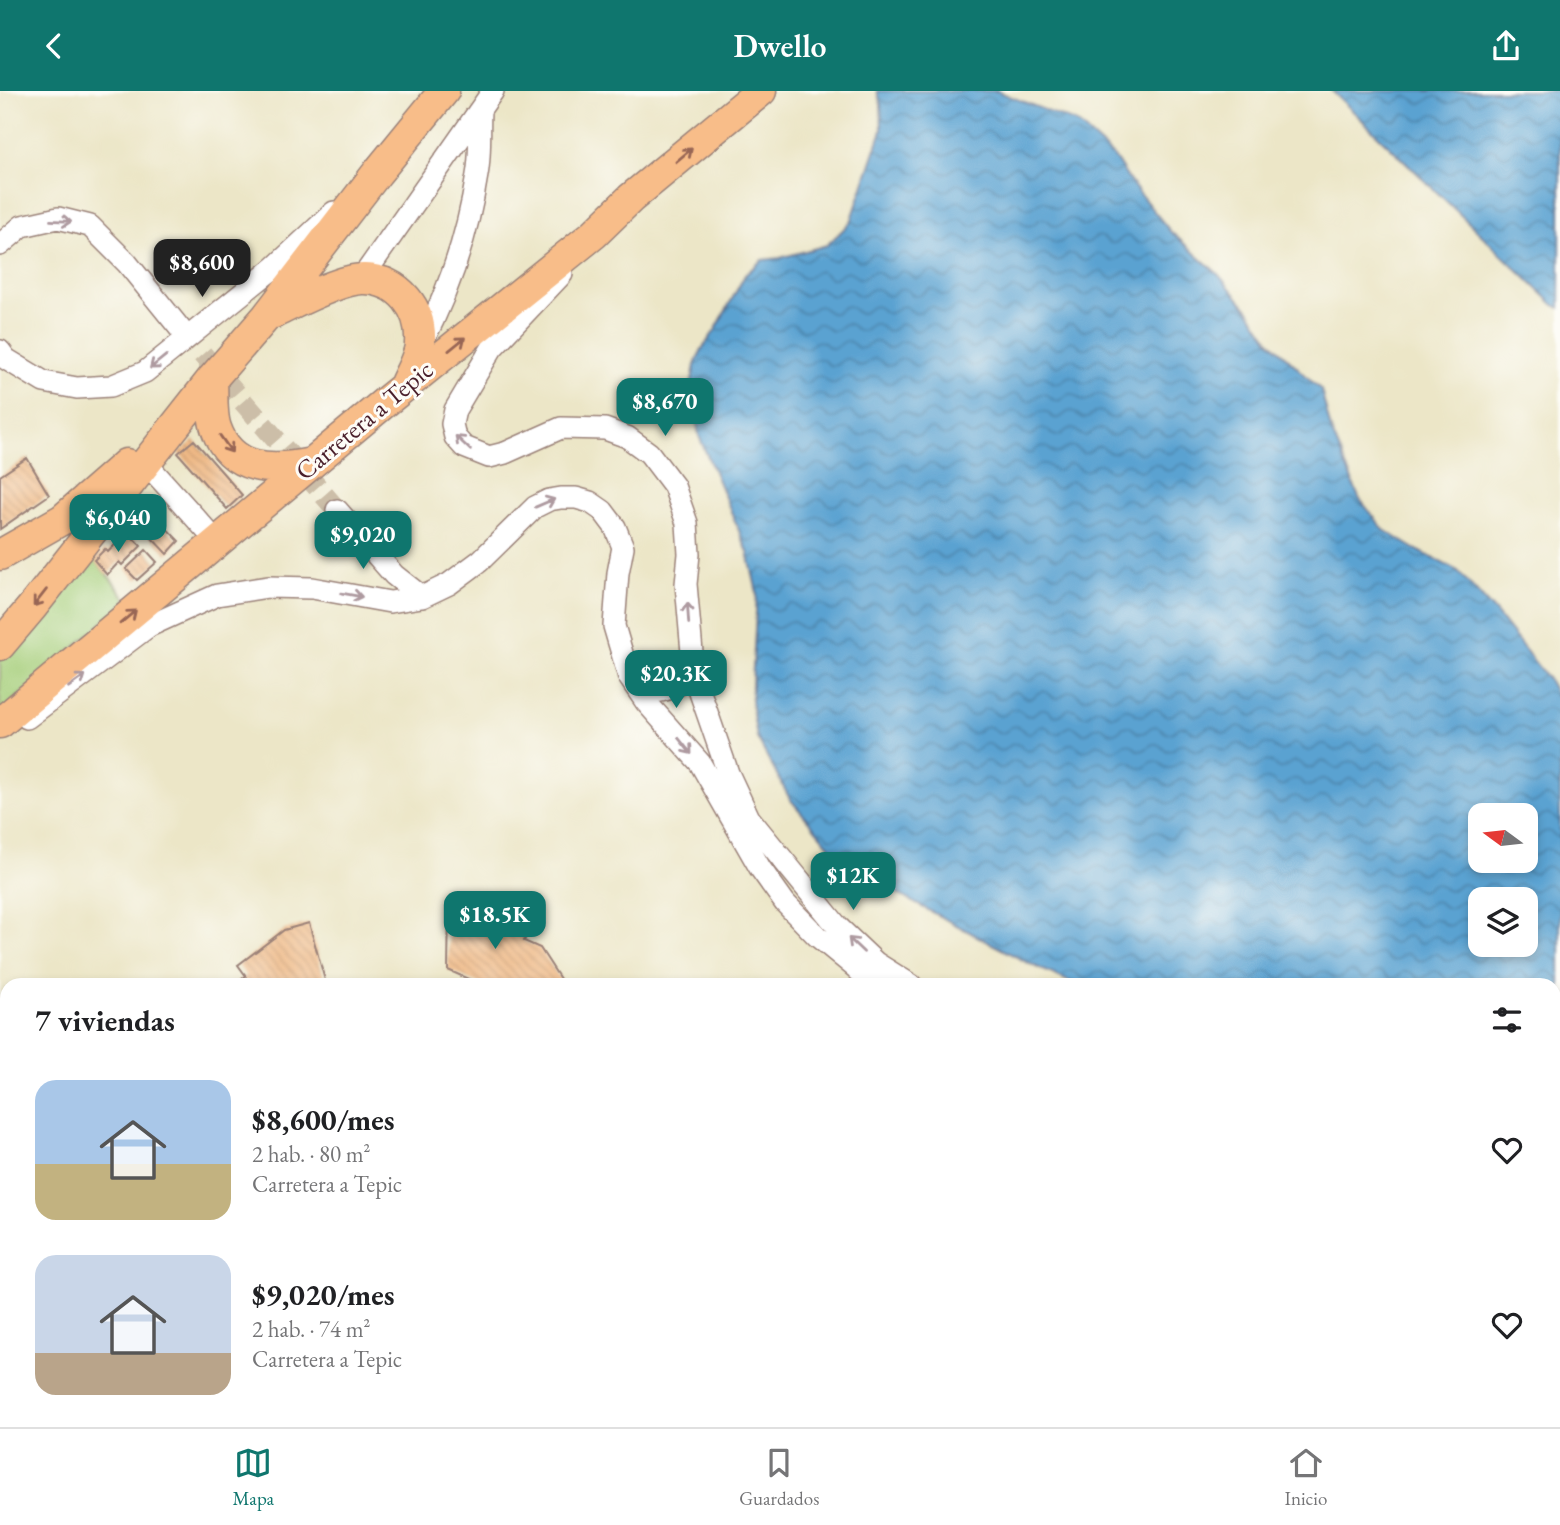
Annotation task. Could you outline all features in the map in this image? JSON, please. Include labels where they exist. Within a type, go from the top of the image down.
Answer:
[{"type":"highway","points":[[0,645],[204,389],[267,316],[444,91]]},
{"type":"highway","name":"Carretera a Tepic","points":[[0,723],[404,386],[594,234],[631,198],[761,91]]},
{"type":"highway","points":[[267,316],[317,292],[362,278],[384,282],[402,292],[416,310],[421,345],[404,386]]},
{"type":"highway","points":[[204,389],[215,426],[226,449],[243,461],[270,468],[313,462]]},
{"type":"highway","points":[[0,555],[72,512],[204,389]]},
{"type":"street","points":[[362,278],[493,91]]},
{"type":"street","points":[[421,345],[438,311],[467,224],[478,173],[480,110]]},
{"type":"street","points":[[0,351],[6,359],[44,382],[77,388],[111,386],[145,372],[275,267],[377,173]]},
{"type":"street","points":[[0,244],[22,226],[58,218],[90,226],[127,263],[182,331]]},
{"type":"street","points":[[594,234],[575,261],[492,348],[455,411],[452,424],[455,437],[464,447],[489,457],[505,453],[562,428],[605,429],[627,437],[649,453],[674,486],[687,523],[689,554],[686,584],[694,675],[728,773],[749,818],[837,926],[876,963],[900,978]]},
{"type":"street","points":[[146,463],[217,543]]},
{"type":"street","points":[[0,731],[20,722],[149,627],[217,595],[268,587],[312,588],[390,602],[422,597],[449,584],[480,561],[536,507],[549,500],[576,498],[590,502],[603,511],[615,527],[623,547],[614,626],[629,677],[700,763],[760,868],[785,903],[817,936],[867,978]]},
{"type":"street","points":[[337,510],[394,575],[422,597]]},
{"type":"street","points":[[640,693],[661,693],[678,687],[694,675]]},
{"type":"green space","points":[[91,555],[128,600],[0,713],[0,658]]},
{"type":"water","points":[[877,91],[997,91],[1077,123],[1114,157],[1131,183],[1170,231],[1217,273],[1249,310],[1269,340],[1321,390],[1331,430],[1359,498],[1384,530],[1458,571],[1495,612],[1548,679],[1560,701],[1560,978],[1061,978],[886,888],[843,862],[790,799],[757,738],[751,702],[757,593],[748,552],[699,436],[691,386],[695,365],[702,349],[745,275],[762,260],[827,245],[851,222],[882,130],[881,104]]},
{"type":"water","points":[[1332,91],[1560,91],[1560,308],[1554,305]]},
{"type":"building","points":[[194,440],[242,495],[227,509],[178,453]]},
{"type":"building","points":[[27,458],[49,495],[0,529],[0,476]]},
{"type":"building","points":[[143,504],[179,541],[167,554],[131,516]]},
{"type":"building","points":[[127,532],[141,546],[122,565],[119,562],[107,575],[94,560],[105,549],[108,552]]},
{"type":"building","points":[[146,550],[157,562],[137,580],[126,569]]},
{"type":"building","points":[[449,906],[476,907],[529,929],[524,941],[540,948],[559,978],[466,978],[448,970]]},
{"type":"building","points":[[309,923],[324,978],[243,978],[246,976],[238,965],[284,930]]},
{"type":"tunnel","points":[[182,331],[337,510]]}]
